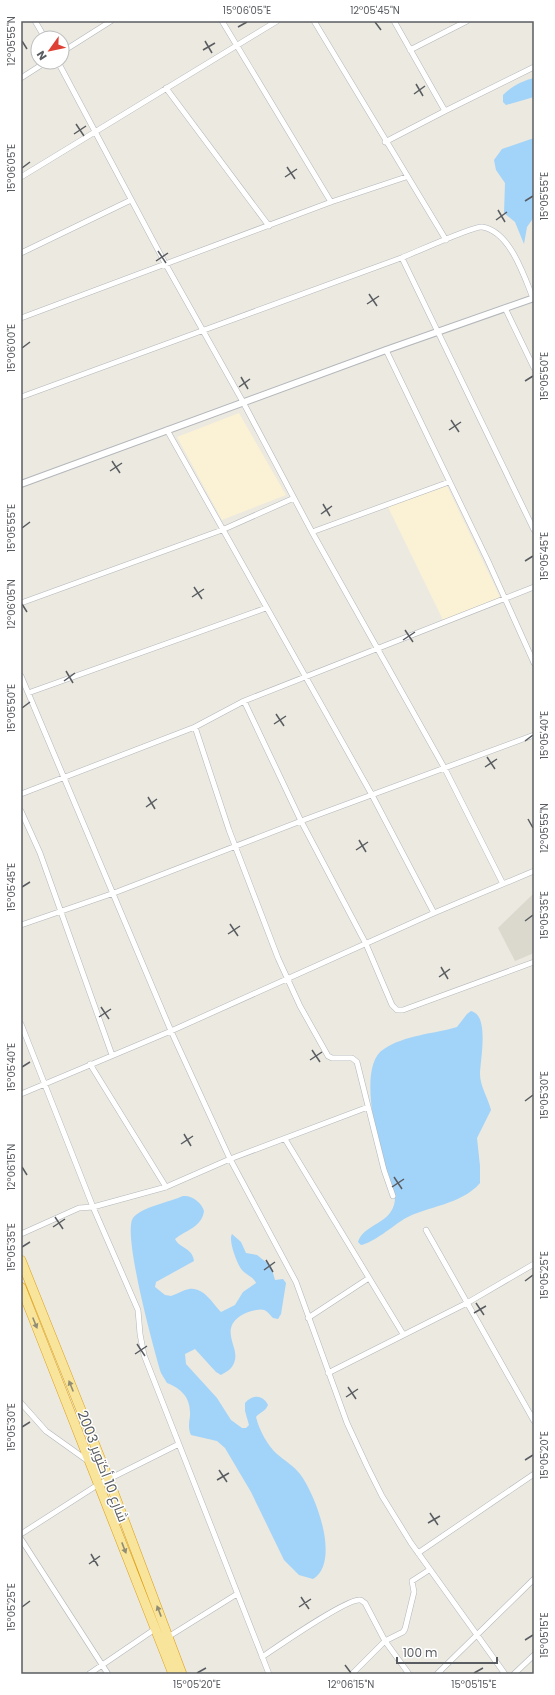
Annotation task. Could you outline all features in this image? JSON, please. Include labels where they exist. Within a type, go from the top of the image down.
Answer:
[{"type":"highway","name":"شارع 10 أكتوبر 2003","points":[[21,1260],[23,1272],[108,1480],[182,1674]]},
{"type":"highway","name":"شارع 10 أكتوبر 2003","points":[[21,1287],[173,1674]]},
{"type":"street","points":[[35,21],[40,30]]},
{"type":"street","points":[[70,47],[110,21]]},
{"type":"street","points":[[222,21],[331,202]]},
{"type":"street","points":[[21,176],[277,21]]},
{"type":"street","points":[[314,21],[406,177],[446,240]]},
{"type":"street","points":[[394,21],[445,111]]},
{"type":"street","points":[[410,50],[467,21]]},
{"type":"street","points":[[385,142],[534,67]]},
{"type":"street","points":[[21,78],[34,70]]},
{"type":"street","points":[[62,70],[165,263],[243,402],[312,532],[445,769],[503,884]]},
{"type":"street","points":[[166,88],[270,226]]},
{"type":"street","points":[[21,318],[331,202],[406,177]]},
{"type":"street","points":[[21,253],[131,200]]},
{"type":"street","points":[[21,397],[402,258],[474,228],[481,227],[504,240],[517,261],[534,298],[437,331],[21,484]]},
{"type":"street","points":[[402,258],[534,530]]},
{"type":"street","points":[[505,308],[534,368]]},
{"type":"street","points":[[386,350],[534,663]]},
{"type":"street","points":[[167,430],[372,795],[434,913]]},
{"type":"street","points":[[312,532],[448,482]]},
{"type":"street","points":[[21,603],[222,530],[294,498]]},
{"type":"street","points":[[21,794],[64,776],[195,727],[244,701],[534,587]]},
{"type":"street","points":[[28,693],[266,608]]},
{"type":"street","points":[[21,676],[172,1031],[230,1159],[296,1282],[347,1423],[382,1496],[429,1570],[505,1674]]},
{"type":"street","points":[[244,701],[301,821],[366,944],[392,1005],[397,1010],[403,1010],[534,962]]},
{"type":"street","points":[[195,727],[236,847],[288,980],[328,1056],[332,1058],[352,1058],[356,1062],[384,1170],[394,1196]]},
{"type":"street","points":[[21,925],[114,893],[301,821],[534,735]]},
{"type":"street","points":[[21,811],[40,853],[112,1055]]},
{"type":"street","points":[[21,1094],[172,1031],[434,913],[534,871]]},
{"type":"street","points":[[21,1024],[43,1085],[93,1208],[138,1310],[144,1355],[237,1594],[270,1674]]},
{"type":"street","points":[[90,1064],[166,1186]]},
{"type":"street","points":[[21,1234],[79,1208],[93,1208],[166,1186],[230,1159],[368,1107]]},
{"type":"street","points":[[285,1139],[403,1334]]},
{"type":"street","points":[[426,1230],[534,1421]]},
{"type":"street","points":[[328,1373],[467,1303],[534,1264]]},
{"type":"street","points":[[308,1318],[368,1278]]},
{"type":"street","points":[[21,1403],[46,1431],[90,1463]]},
{"type":"street","points":[[21,1534],[99,1484],[179,1444]]},
{"type":"street","points":[[418,1553],[534,1474]]},
{"type":"street","points":[[21,1539],[108,1674]]},
{"type":"street","points":[[352,1674],[385,1641],[405,1629],[414,1592],[412,1581],[429,1570]]},
{"type":"street","points":[[437,1674],[476,1633],[534,1578]]},
{"type":"street","points":[[168,1637],[237,1594]]},
{"type":"street","points":[[262,1657],[325,1617],[353,1601],[360,1600],[365,1603],[385,1641],[409,1674]]},
{"type":"street","points":[[89,1674],[156,1629]]},
{"type":"street","points":[[514,1674],[534,1655]]},
{"type":"shaded area","points":[[239,413],[286,495],[222,520],[177,437]]},
{"type":"shaded area","points":[[447,486],[500,597],[443,620],[388,507]]},
{"type":"shaded area","points":[[534,893],[534,953],[515,961],[498,928]]},
{"type":"water","points":[[534,78],[534,97],[506,105],[503,102],[503,95],[510,89],[521,82]]},
{"type":"water","points":[[534,138],[534,217],[527,227],[524,244],[515,222],[504,213],[505,183],[496,170],[494,160],[502,149]]},
{"type":"water","points":[[471,1011],[477,1014],[482,1029],[483,1039],[480,1078],[491,1110],[477,1138],[480,1183],[472,1190],[454,1201],[404,1219],[377,1238],[361,1245],[358,1242],[361,1236],[389,1214],[393,1208],[395,1200],[380,1151],[372,1111],[370,1091],[371,1073],[376,1058],[384,1049],[392,1044],[419,1035],[457,1027]]},
{"type":"water","points":[[183,1196],[196,1200],[204,1211],[203,1216],[197,1225],[175,1239],[191,1253],[194,1261],[156,1282],[155,1287],[165,1295],[171,1296],[184,1290],[199,1290],[207,1296],[221,1312],[235,1305],[243,1292],[256,1283],[254,1279],[242,1270],[238,1263],[232,1246],[232,1234],[241,1242],[246,1253],[257,1255],[271,1266],[275,1280],[283,1279],[286,1283],[281,1314],[278,1319],[273,1318],[266,1311],[259,1309],[242,1315],[234,1322],[231,1331],[235,1359],[232,1367],[227,1371],[221,1375],[216,1372],[195,1349],[185,1354],[186,1364],[217,1398],[231,1420],[242,1428],[246,1428],[249,1425],[245,1411],[245,1403],[248,1400],[258,1397],[263,1399],[268,1405],[256,1417],[257,1422],[267,1442],[274,1451],[300,1474],[313,1497],[319,1512],[323,1528],[325,1558],[321,1570],[313,1579],[299,1575],[284,1560],[251,1492],[225,1448],[217,1441],[191,1435],[189,1428],[190,1410],[187,1399],[181,1391],[167,1383],[161,1373],[135,1268],[131,1228],[133,1218],[137,1214],[156,1205]]}]
